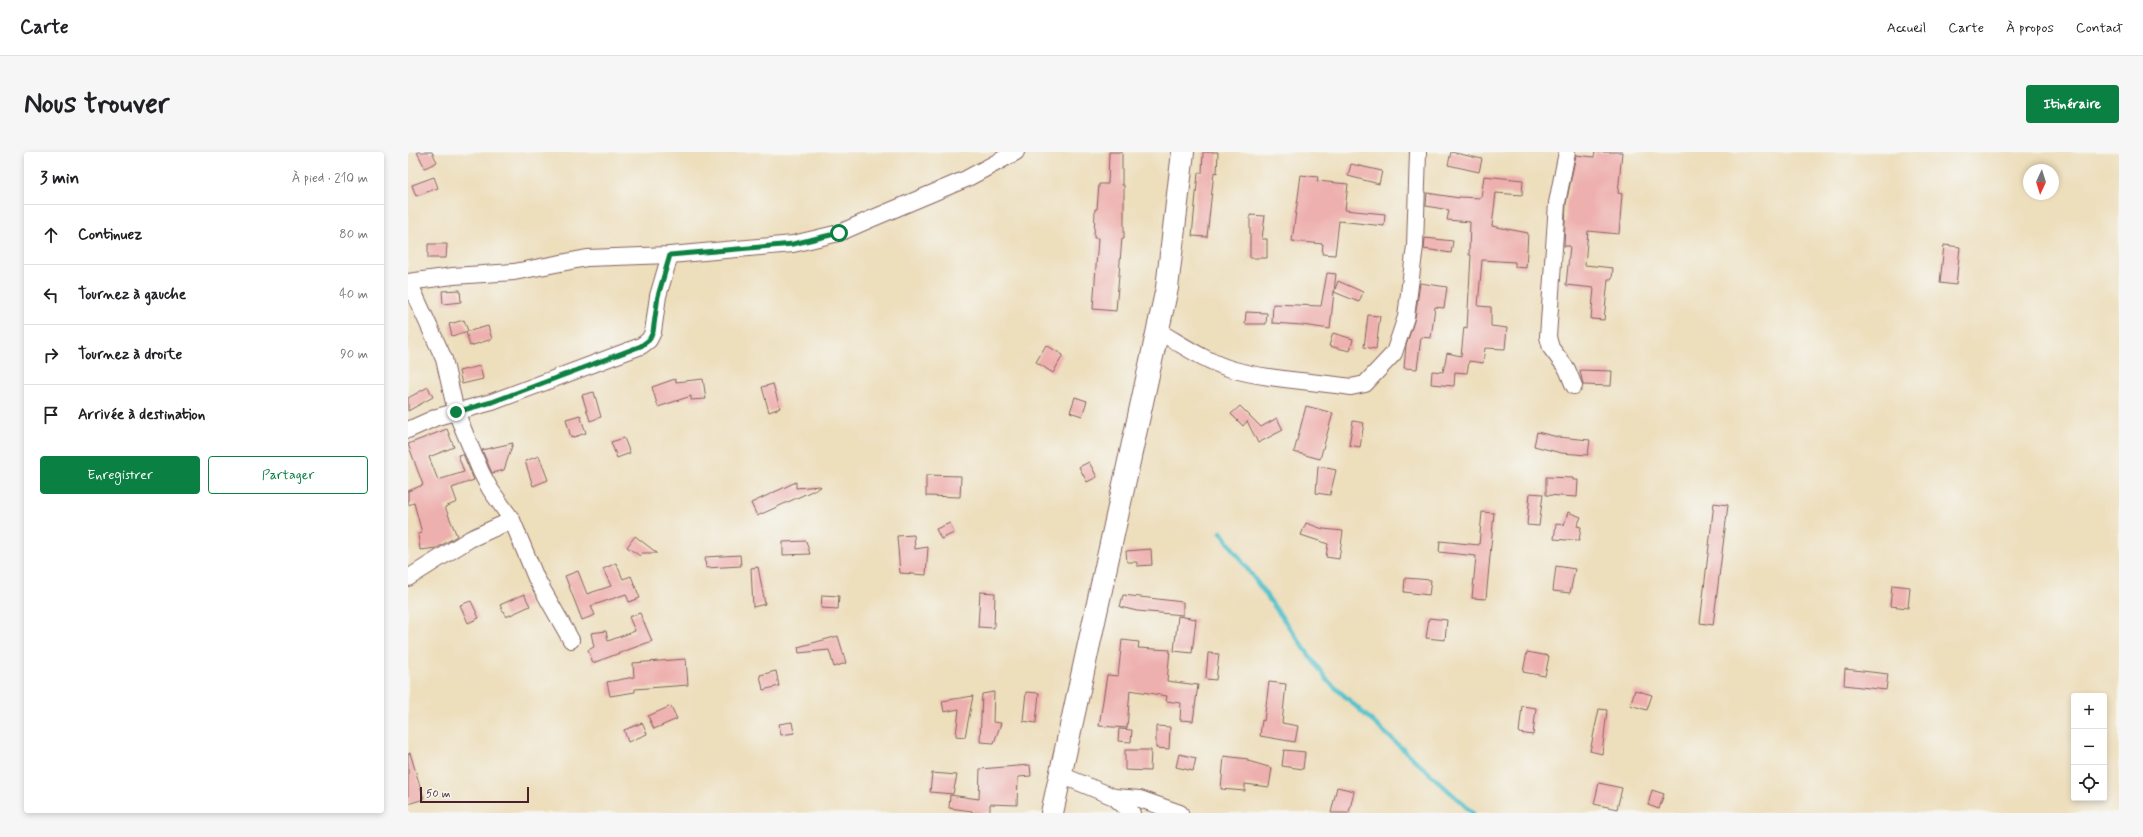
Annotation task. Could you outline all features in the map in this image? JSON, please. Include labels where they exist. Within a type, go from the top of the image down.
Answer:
[{"type":"main road","points":[[1052,813],[1167,288],[1183,152]]},
{"type":"street","points":[[571,640],[536,578],[512,520],[490,489],[456,412],[444,359],[408,282],[453,276],[514,272],[587,258],[670,255],[793,244],[832,235],[966,179],[1016,152]]},
{"type":"street","points":[[1158,331],[1205,357],[1229,368],[1249,373],[1352,387],[1365,384],[1394,353],[1406,317],[1415,246],[1418,152]]},
{"type":"street","points":[[1567,152],[1557,203],[1548,337],[1551,348],[1567,370],[1574,386]]},
{"type":"street","points":[[408,430],[437,417],[492,402],[641,346],[649,340],[653,332],[658,296],[670,255]]},
{"type":"street","points":[[408,578],[470,540],[512,520]]},
{"type":"street","points":[[1061,775],[1114,796],[1140,799],[1180,813]]},
{"type":"street","points":[[1114,796],[1132,813]]},
{"type":"building","points":[[417,152],[432,152],[437,162],[425,168]]},
{"type":"building","points":[[1109,152],[1122,152],[1122,185],[1124,185],[1124,239],[1122,238],[1116,311],[1093,309],[1098,238],[1094,238],[1095,209],[1097,209],[1099,184],[1108,184]]},
{"type":"building","points":[[1203,152],[1218,152],[1217,173],[1214,172],[1207,237],[1192,236],[1198,173],[1202,173]]},
{"type":"building","points":[[1451,152],[1482,159],[1479,172],[1448,165]]},
{"type":"building","points":[[1595,152],[1622,152],[1618,193],[1622,194],[1619,234],[1588,231],[1585,265],[1613,268],[1612,279],[1608,279],[1604,320],[1591,319],[1594,288],[1566,285],[1570,246],[1564,246],[1566,204],[1576,155],[1594,157]]},
{"type":"building","points":[[1351,164],[1382,171],[1379,184],[1348,176]]},
{"type":"building","points":[[1301,175],[1318,177],[1317,181],[1348,184],[1345,210],[1385,214],[1384,226],[1339,221],[1335,255],[1322,254],[1323,244],[1292,241]]},
{"type":"building","points":[[1484,176],[1523,180],[1522,195],[1496,193],[1492,226],[1528,233],[1526,268],[1515,267],[1515,262],[1482,260],[1478,306],[1491,307],[1491,326],[1507,328],[1505,349],[1485,348],[1483,363],[1469,361],[1467,373],[1455,372],[1454,386],[1431,384],[1432,371],[1443,372],[1447,353],[1461,356],[1464,327],[1467,328],[1471,255],[1469,255],[1470,222],[1447,220],[1449,210],[1426,206],[1427,193],[1459,198],[1481,198]]},
{"type":"building","points":[[434,177],[438,188],[416,196],[412,185]]},
{"type":"building","points":[[1250,215],[1265,216],[1262,239],[1267,239],[1267,258],[1250,258]]},
{"type":"building","points":[[1425,238],[1453,241],[1451,253],[1424,249]]},
{"type":"building","points":[[428,244],[447,244],[446,258],[428,258]]},
{"type":"building","points":[[1944,245],[1960,247],[1956,285],[1940,283]]},
{"type":"building","points":[[1327,273],[1336,274],[1330,329],[1272,323],[1273,304],[1321,306]]},
{"type":"building","points":[[1338,281],[1363,292],[1359,302],[1334,292]]},
{"type":"building","points":[[1420,283],[1447,287],[1444,308],[1435,307],[1431,338],[1421,337],[1417,369],[1404,368],[1406,346],[1415,318]]},
{"type":"building","points":[[460,290],[461,302],[443,304],[442,291]]},
{"type":"building","points":[[1246,312],[1267,313],[1266,324],[1245,324]]},
{"type":"building","points":[[1368,315],[1380,316],[1376,349],[1364,347]]},
{"type":"building","points":[[464,320],[468,331],[452,336],[449,324]]},
{"type":"building","points":[[488,326],[492,339],[470,346],[466,332]]},
{"type":"building","points":[[1333,333],[1353,339],[1350,351],[1329,346]]},
{"type":"building","points":[[1046,345],[1063,355],[1053,373],[1036,362]]},
{"type":"building","points":[[480,366],[483,379],[462,384],[459,371]]},
{"type":"building","points":[[1580,370],[1612,371],[1611,386],[1583,385]]},
{"type":"building","points":[[675,379],[676,382],[703,379],[706,399],[691,400],[691,396],[658,407],[652,387]]},
{"type":"building","points":[[773,384],[780,408],[769,412],[762,387]]},
{"type":"building","points":[[428,387],[433,397],[408,411],[408,398]]},
{"type":"building","points":[[594,392],[601,417],[590,421],[582,395]]},
{"type":"building","points":[[1075,397],[1087,401],[1082,416],[1070,412]]},
{"type":"building","points":[[1240,406],[1261,427],[1277,418],[1283,430],[1258,443],[1247,421],[1243,426],[1231,414]]},
{"type":"building","points":[[1306,406],[1333,413],[1320,459],[1294,452]]},
{"type":"building","points":[[580,415],[586,433],[571,438],[566,419]]},
{"type":"building","points":[[1353,421],[1364,423],[1360,447],[1349,445]]},
{"type":"building","points":[[447,429],[454,447],[429,457],[438,480],[464,472],[458,455],[463,454],[474,480],[452,488],[457,502],[445,507],[457,536],[437,548],[420,550],[418,534],[422,533],[414,503],[408,505],[408,491],[423,485],[408,444]]},
{"type":"building","points":[[1537,432],[1558,437],[1590,440],[1588,455],[1561,453],[1534,446]]},
{"type":"building","points":[[624,438],[630,453],[617,458],[611,442]]},
{"type":"building","points":[[513,443],[504,470],[492,473],[482,450]]},
{"type":"building","points":[[539,456],[548,480],[533,486],[525,461]]},
{"type":"building","points":[[1089,462],[1097,477],[1087,482],[1079,467]]},
{"type":"building","points":[[1318,466],[1336,470],[1330,495],[1316,493]]},
{"type":"building","points":[[926,475],[961,476],[960,497],[926,496]]},
{"type":"building","points":[[1546,477],[1573,478],[1573,480],[1578,480],[1577,497],[1546,495]]},
{"type":"building","points":[[796,482],[796,488],[821,487],[757,516],[751,503]]},
{"type":"building","points":[[1530,493],[1543,494],[1539,526],[1527,525]]},
{"type":"building","points":[[1714,503],[1728,505],[1713,625],[1700,623]]},
{"type":"building","points":[[1482,512],[1494,513],[1486,599],[1472,598],[1476,556],[1439,552],[1440,541],[1479,545]]},
{"type":"building","points":[[1568,512],[1581,517],[1577,526],[1581,527],[1579,541],[1554,539],[1556,524],[1564,525]]},
{"type":"building","points":[[950,523],[954,533],[941,539],[936,529]]},
{"type":"building","points":[[1306,523],[1323,529],[1343,531],[1339,559],[1326,557],[1328,544],[1301,535]]},
{"type":"building","points":[[914,535],[915,549],[928,547],[926,575],[900,573],[897,536]]},
{"type":"building","points":[[635,536],[657,553],[642,553],[640,556],[627,547]]},
{"type":"building","points":[[806,541],[810,554],[783,555],[783,542]]},
{"type":"building","points":[[1151,549],[1152,565],[1137,566],[1137,562],[1127,562],[1126,551]]},
{"type":"building","points":[[740,555],[741,566],[706,568],[705,557]]},
{"type":"building","points":[[616,563],[623,579],[631,576],[640,598],[629,602],[626,594],[591,606],[595,615],[582,620],[565,576],[578,571],[587,594],[611,586],[603,569]]},
{"type":"building","points":[[1556,566],[1575,569],[1570,593],[1553,591]]},
{"type":"building","points":[[758,567],[765,604],[753,607],[751,568]]},
{"type":"building","points":[[1405,578],[1431,580],[1429,595],[1404,592]]},
{"type":"building","points":[[1892,585],[1910,587],[1908,608],[1890,606]]},
{"type":"building","points":[[980,592],[995,593],[994,628],[978,627]]},
{"type":"building","points":[[524,594],[530,606],[506,617],[500,605]]},
{"type":"building","points":[[822,595],[839,596],[838,609],[821,608]]},
{"type":"building","points":[[1123,595],[1183,602],[1183,615],[1137,611],[1120,607]]},
{"type":"building","points":[[471,601],[479,618],[468,623],[460,605]]},
{"type":"building","points":[[640,613],[652,641],[593,663],[588,650],[594,647],[591,633],[606,631],[608,641],[635,631],[629,617]]},
{"type":"building","points":[[1178,616],[1196,619],[1192,653],[1174,651]]},
{"type":"building","points":[[1429,618],[1447,620],[1445,640],[1426,638]]},
{"type":"building","points":[[838,636],[846,663],[834,667],[829,650],[799,653],[798,647]]},
{"type":"building","points":[[1122,640],[1139,642],[1138,648],[1170,650],[1167,681],[1198,685],[1193,721],[1180,720],[1181,703],[1166,701],[1167,696],[1130,690],[1127,728],[1099,726],[1107,675],[1118,676]]},
{"type":"building","points":[[1527,652],[1549,656],[1545,676],[1523,672]]},
{"type":"building","points":[[1208,653],[1219,654],[1216,680],[1206,679]]},
{"type":"building","points":[[686,659],[688,685],[635,689],[635,692],[610,696],[607,682],[634,677],[633,663]]},
{"type":"building","points":[[1845,669],[1888,674],[1886,690],[1844,685]]},
{"type":"building","points":[[776,671],[779,686],[763,690],[760,675]]},
{"type":"building","points":[[1269,682],[1286,684],[1282,723],[1298,726],[1295,742],[1260,736],[1262,720],[1264,721]]},
{"type":"building","points":[[1635,690],[1652,695],[1647,710],[1630,705]]},
{"type":"building","points":[[994,692],[993,722],[1001,723],[994,743],[980,742],[982,694]]},
{"type":"building","points":[[1026,692],[1039,693],[1036,723],[1023,721]]},
{"type":"building","points":[[973,696],[965,737],[956,736],[959,709],[944,712],[942,701]]},
{"type":"building","points":[[671,706],[677,719],[654,729],[648,716]]},
{"type":"building","points":[[1522,706],[1536,708],[1533,735],[1519,733]]},
{"type":"building","points":[[1599,709],[1607,710],[1602,754],[1590,751]]},
{"type":"building","points":[[792,722],[794,733],[781,735],[779,724]]},
{"type":"building","points":[[642,723],[647,734],[628,742],[624,730]]},
{"type":"building","points":[[1156,726],[1170,727],[1169,749],[1156,748]]},
{"type":"building","points":[[1119,729],[1132,730],[1131,742],[1118,741]]},
{"type":"building","points":[[1125,750],[1151,750],[1150,771],[1125,770]]},
{"type":"building","points":[[1284,750],[1305,752],[1303,769],[1282,766]]},
{"type":"building","points":[[410,753],[424,799],[408,804],[408,754]]},
{"type":"building","points":[[1179,754],[1196,758],[1193,771],[1176,767]]},
{"type":"building","points":[[1224,756],[1248,759],[1248,761],[1272,768],[1269,787],[1245,784],[1245,791],[1221,789]]},
{"type":"building","points":[[1030,765],[1031,776],[1018,777],[1017,805],[990,804],[990,813],[972,813],[972,811],[949,808],[950,795],[979,799],[980,769]]},
{"type":"building","points":[[932,773],[957,775],[953,794],[930,792]]},
{"type":"building","points":[[1599,783],[1622,788],[1617,809],[1594,804]]},
{"type":"building","points":[[1337,787],[1354,791],[1349,813],[1331,813]]},
{"type":"building","points":[[1652,790],[1664,794],[1659,809],[1648,805]]},
{"type":"waterway","points":[[1221,532],[1327,680],[1473,813]]},
{"type":"route","points":[[456,412],[492,402],[641,346],[649,340],[653,332],[658,296],[670,255],[756,249],[793,244],[839,233]]}]
